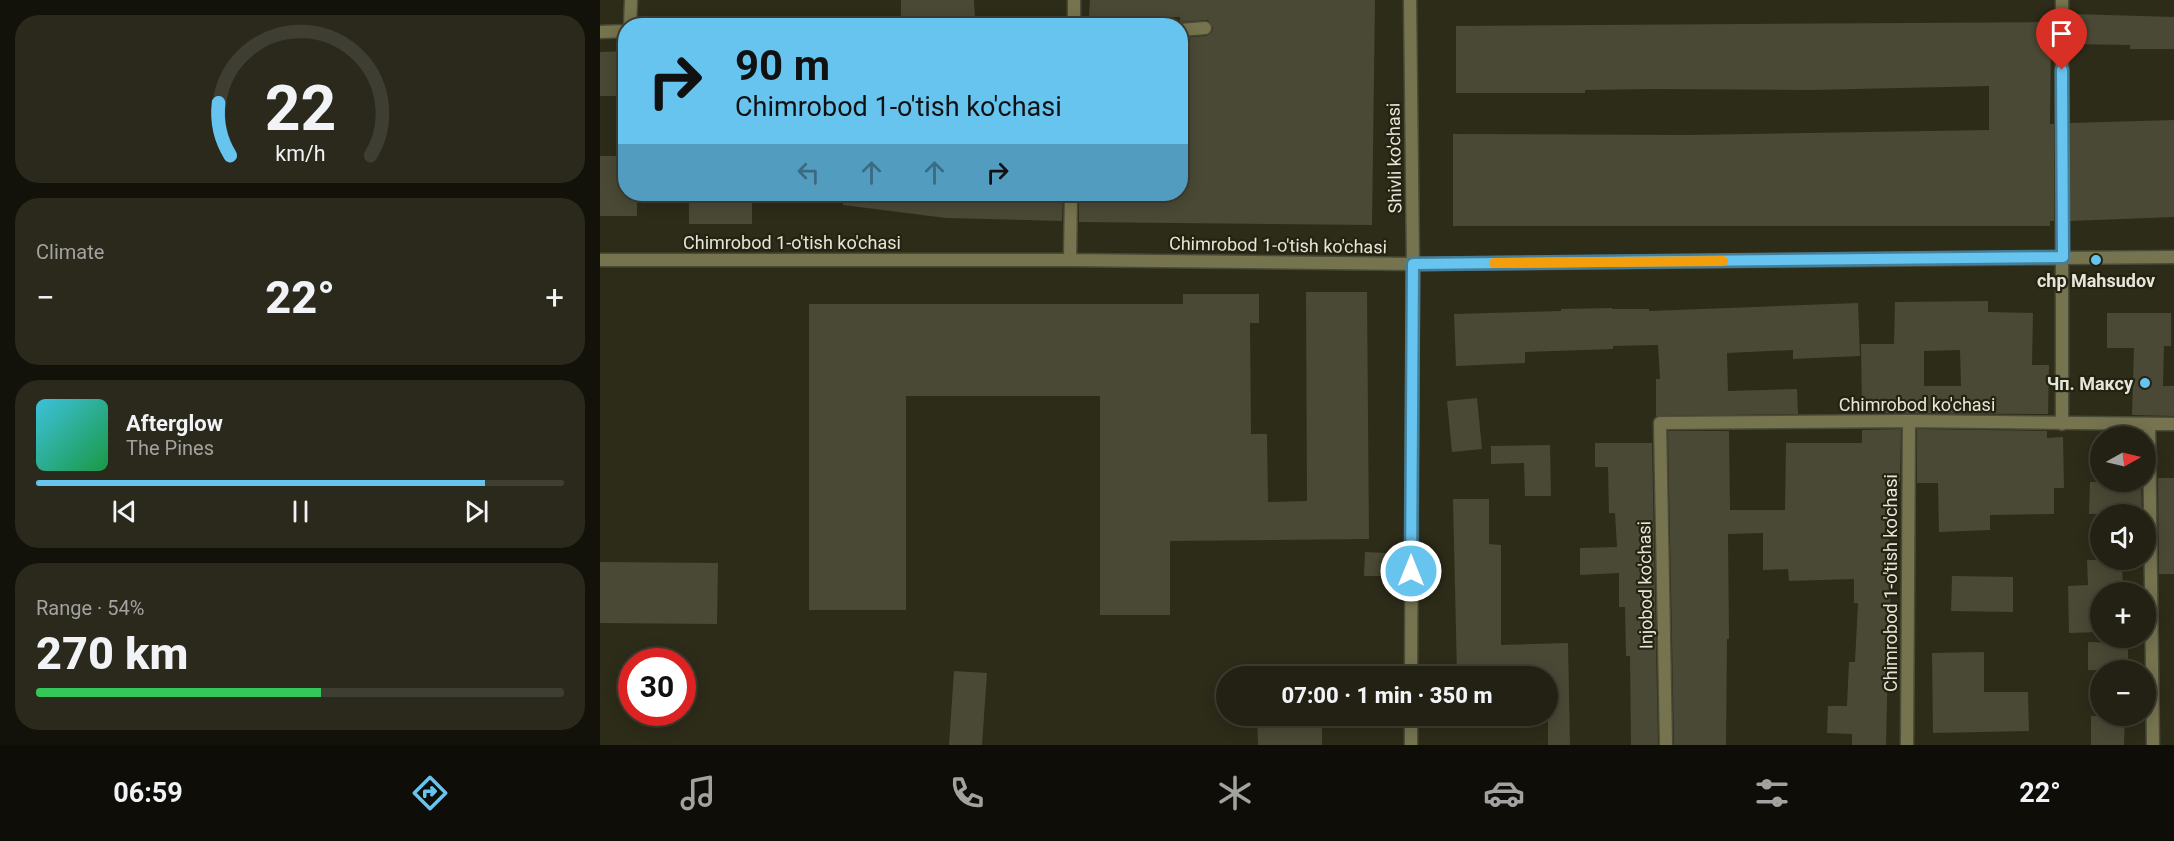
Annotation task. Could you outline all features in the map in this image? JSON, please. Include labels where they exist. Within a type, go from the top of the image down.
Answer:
[{"type":"street","points":[[630,0],[630,18]]},
{"type":"street","points":[[1074,0],[1074,18]]},
{"type":"street","name":"Shivli ko'chasi","points":[[1410,0],[1413,264],[1411,666]]},
{"type":"street","points":[[2062,0],[2062,424]]},
{"type":"street","points":[[1188,29],[1205,28]]},
{"type":"street","points":[[600,32],[618,31]]},
{"type":"street","points":[[1070,260],[1071,201]]},
{"type":"street","name":"Chimrobod 1-o'tish ko'chasi","points":[[600,260],[1070,260],[1413,264],[2174,257]]},
{"type":"street","name":"Chimrobod 1-o'tish ko'chasi","points":[[1907,745],[1909,421]]},
{"type":"street","name":"Chimrobod ko'chasi","points":[[1659,424],[1909,421],[2174,424]]},
{"type":"street","name":"Injobod ko'chasi","points":[[1659,424],[1666,745]]},
{"type":"street","points":[[2149,424],[2153,745]]},
{"type":"street","points":[[1411,726],[1411,745]]},
{"type":"building","points":[[901,0],[974,0],[975,18],[901,18]]},
{"type":"building","points":[[1090,0],[1375,0],[1372,225],[1079,222],[1079,201],[1188,201],[1188,37],[1206,36],[1212,32],[1213,28],[1208,20],[1188,21],[1188,18],[1180,17],[1089,17]]},
{"type":"building","points":[[2074,14],[2174,17],[2174,49],[2130,49],[2130,45],[2070,44],[2070,22],[2074,22]]},
{"type":"building","points":[[2054,22],[2054,43],[2051,43],[2050,124],[2054,124],[2054,221],[2050,221],[2050,226],[1453,226],[1453,134],[1689,135],[1989,130],[1989,86],[1456,93],[1456,26]]},
{"type":"building","points":[[618,51],[618,96],[600,96],[600,52]]},
{"type":"building","points":[[2174,120],[2174,217],[2070,221],[2070,123]]},
{"type":"building","points":[[600,156],[618,156],[618,201],[637,201],[637,216],[600,216]]},
{"type":"building","points":[[689,201],[752,201],[752,224],[689,224]]},
{"type":"building","points":[[843,201],[1063,201],[1062,221],[946,218],[843,205]]},
{"type":"building","points":[[1306,292],[1367,292],[1369,539],[1170,541],[1170,615],[1100,615],[1100,396],[906,396],[906,610],[809,610],[809,304],[1183,304],[1183,294],[1259,294],[1259,323],[1250,323],[1251,434],[1267,434],[1268,502],[1307,501]]},
{"type":"building","points":[[1988,301],[1988,312],[2033,313],[2032,365],[2049,365],[2048,414],[1862,413],[1861,344],[1894,344],[1895,302]],"holes":[[[1960,350],[1961,386],[1924,386],[1924,351]]]},
{"type":"building","points":[[1858,303],[1860,356],[1793,359],[1793,350],[1727,353],[1728,391],[1797,389],[1798,414],[1656,416],[1656,379],[1660,379],[1658,345],[1525,352],[1525,363],[1456,366],[1454,314],[1612,308],[1649,309],[1649,311]]},
{"type":"building","points":[[2107,313],[2171,313],[2171,346],[2164,346],[2163,386],[2174,386],[2174,416],[2132,415],[2134,348],[2107,348]]},
{"type":"building","points":[[1477,398],[1482,449],[1452,452],[1447,401]]},
{"type":"building","points":[[1901,429],[1900,482],[1889,482],[1889,582],[1891,611],[1893,611],[1892,657],[1888,657],[1886,745],[1852,745],[1852,734],[1827,733],[1828,706],[1847,706],[1849,662],[1855,662],[1858,603],[1854,603],[1854,579],[1789,581],[1788,569],[1763,570],[1763,533],[1728,534],[1729,639],[1727,639],[1726,745],[1674,745],[1668,431],[1729,431],[1730,510],[1785,510],[1786,443],[1862,443],[1862,430]]},
{"type":"building","points":[[1917,429],[2047,431],[2047,438],[2063,437],[2064,488],[2054,488],[2054,514],[1990,515],[1990,530],[1939,532],[1938,483],[1917,483]]},
{"type":"building","points":[[1595,443],[1652,443],[1658,745],[1631,745],[1630,656],[1626,656],[1625,607],[1619,607],[1619,573],[1580,575],[1580,548],[1617,547],[1615,513],[1609,513],[1608,467],[1595,467]]},
{"type":"building","points":[[1550,445],[1551,496],[1525,496],[1524,463],[1491,464],[1491,446]]},
{"type":"building","points":[[2158,478],[2174,478],[2174,574],[2159,574]]},
{"type":"building","points":[[2090,482],[2090,492],[2141,492],[2142,504],[2090,504],[2089,514]]},
{"type":"building","points":[[1453,499],[1489,499],[1489,544],[1501,545],[1501,645],[1568,643],[1570,745],[1548,745],[1548,726],[1558,726],[1558,666],[1457,666]]},
{"type":"building","points":[[1365,552],[1386,553],[1385,576],[1364,576]]},
{"type":"building","points":[[2087,560],[2090,560],[2090,570],[2122,570],[2123,582],[2090,582],[2090,632],[2069,633],[2068,586],[2088,585]]},
{"type":"building","points":[[600,562],[718,563],[717,624],[600,623]]},
{"type":"building","points":[[1952,576],[2013,577],[2013,612],[1951,611]]},
{"type":"building","points":[[2088,642],[2090,642],[2090,648],[2128,648],[2128,660],[2090,660],[2090,670],[2088,670]]},
{"type":"building","points":[[1984,652],[1984,692],[2028,692],[2029,731],[1933,733],[1932,653]]},
{"type":"building","points":[[954,671],[987,673],[982,745],[949,745]]},
{"type":"building","points":[[1257,726],[1322,726],[1322,745],[1258,745]]},
{"type":"building","points":[[2091,726],[2125,726],[2124,745],[2091,745]]},
{"type":"slow traffic","points":[[1494,263],[1723,261]]},
{"type":"place","name":"chp Mahsudov","points":[[2096,260]]},
{"type":"place","name":"Чп. Максу","points":[[2145,383]]},
{"type":"route","points":[[1411,571],[1413,264],[2063,257],[2062,70]]}]
